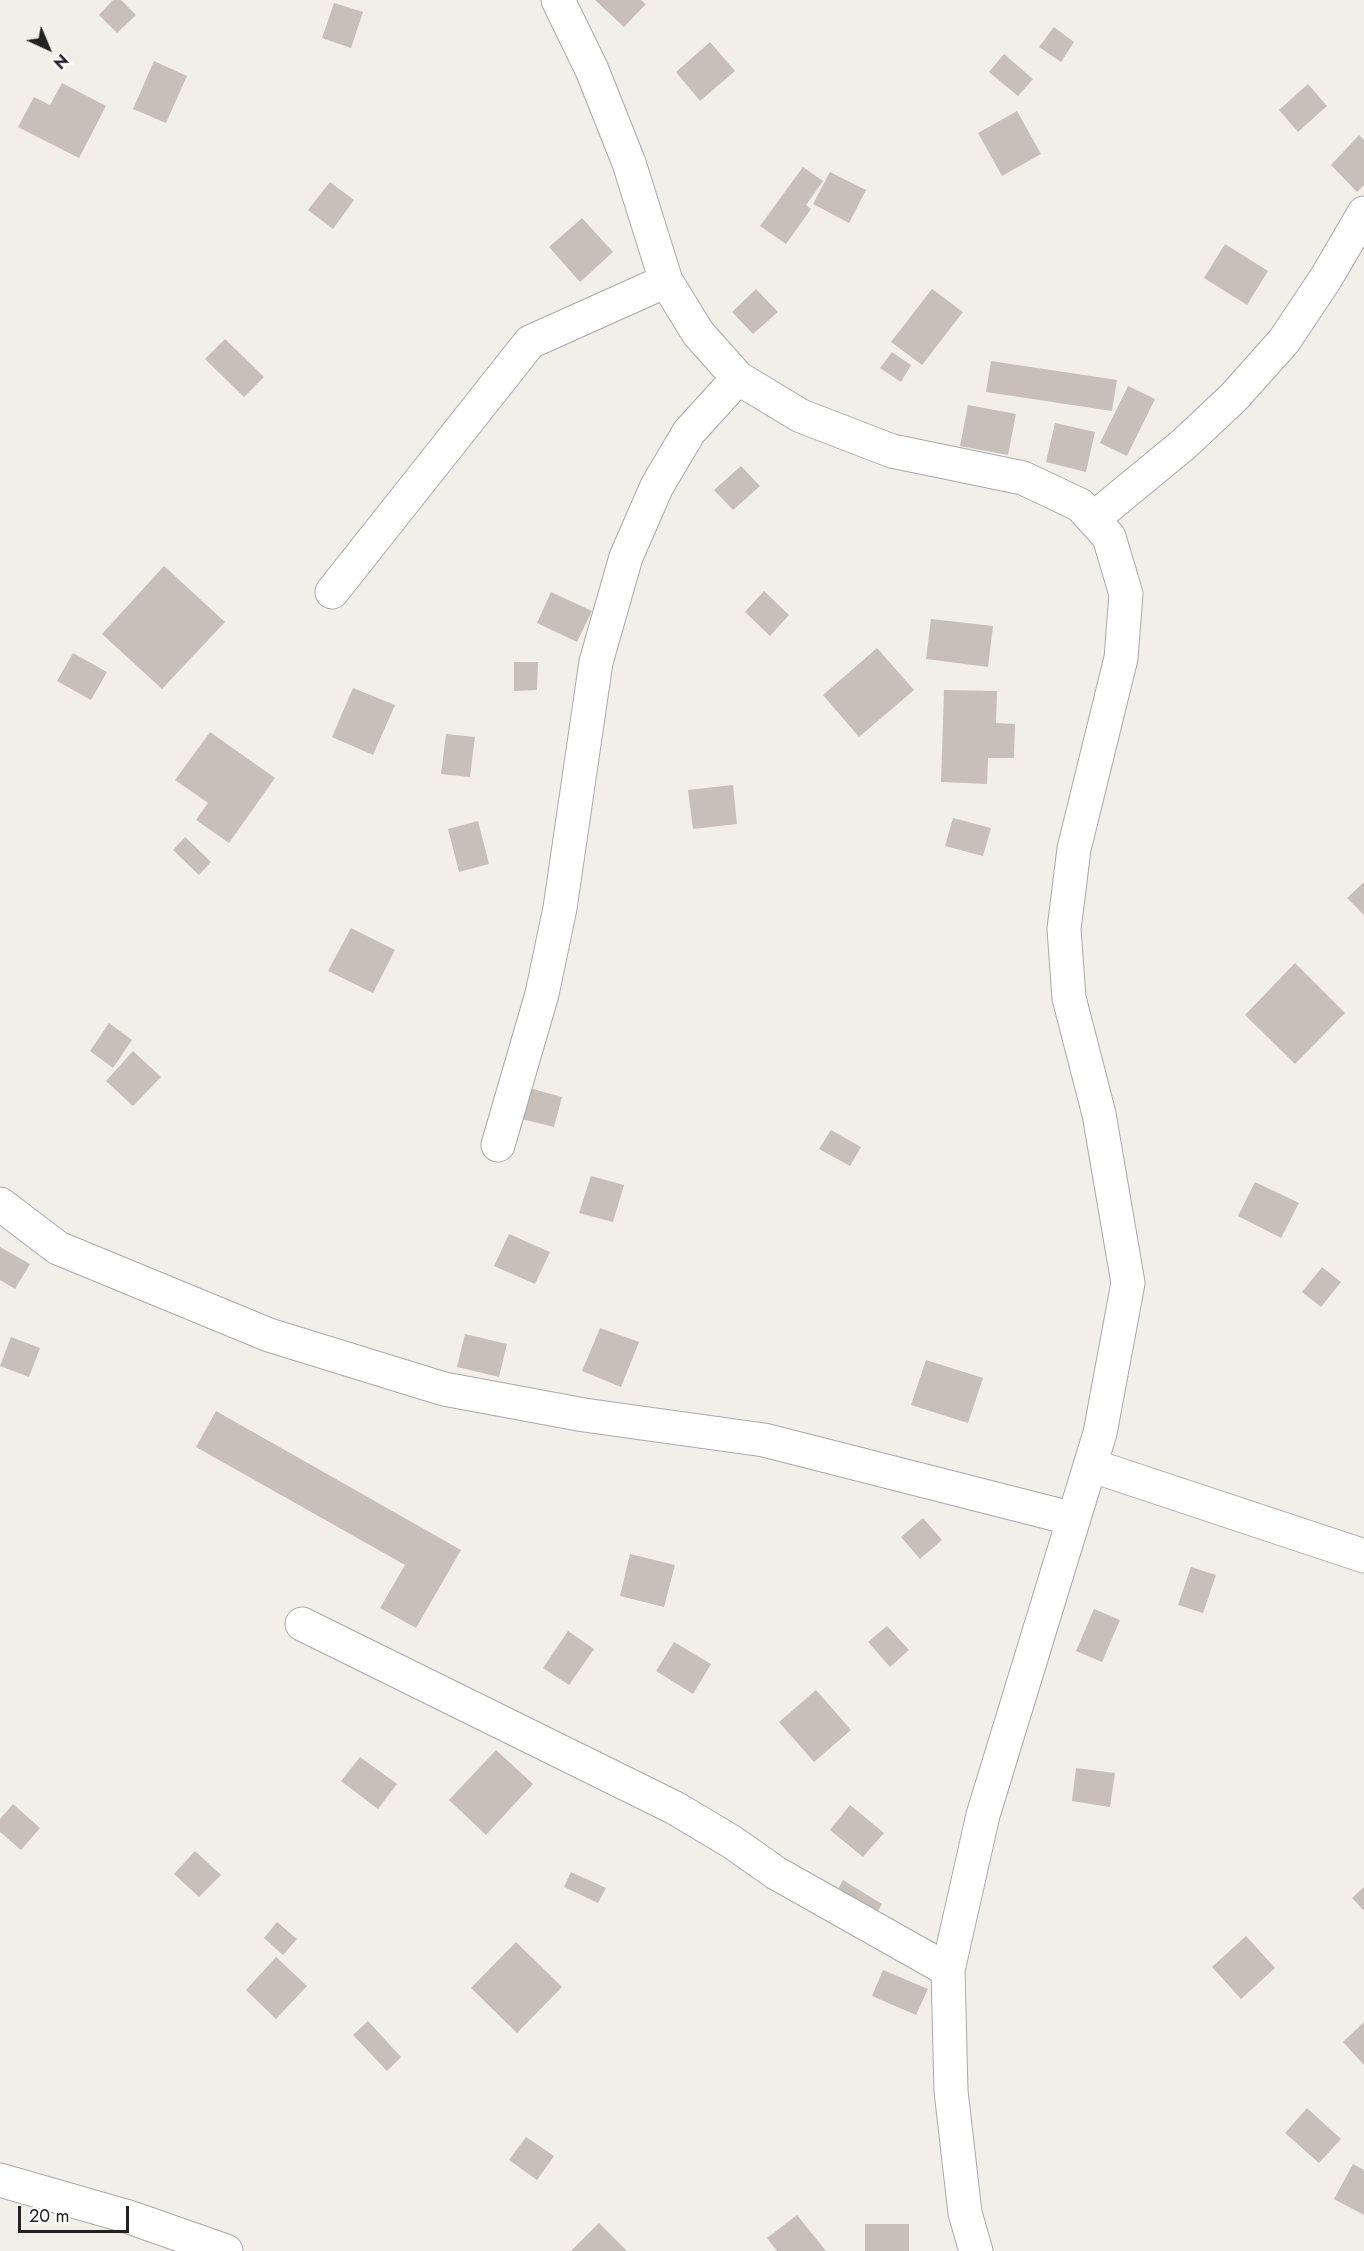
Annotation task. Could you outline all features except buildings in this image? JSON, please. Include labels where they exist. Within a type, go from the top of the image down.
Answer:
[{"type":"street","points":[[558,0],[592,70],[629,163],[666,281],[698,333],[738,378],[801,416],[892,451],[1023,478],[1080,505],[1109,537],[1126,594],[1121,658],[1074,849],[1064,929],[1069,998],[1099,1114],[1128,1283],[1100,1433],[983,1815],[948,1970],[951,2091],[965,2213],[976,2251]]},
{"type":"street","points":[[1093,519],[1184,444],[1234,397],[1277,349],[1326,278],[1364,213]]},
{"type":"street","points":[[332,592],[530,342],[666,281]]},
{"type":"street","points":[[498,1145],[542,994],[560,908],[596,662],[626,557],[657,486],[689,432],[738,378]]},
{"type":"street","points":[[0,1204],[58,1248],[269,1335],[444,1389],[584,1415],[764,1440],[1074,1519]]},
{"type":"street","points":[[1090,1465],[1364,1556]]},
{"type":"street","points":[[302,1624],[675,1808],[776,1872],[948,1970]]},
{"type":"street","points":[[0,2180],[129,2217],[226,2251]]}]
